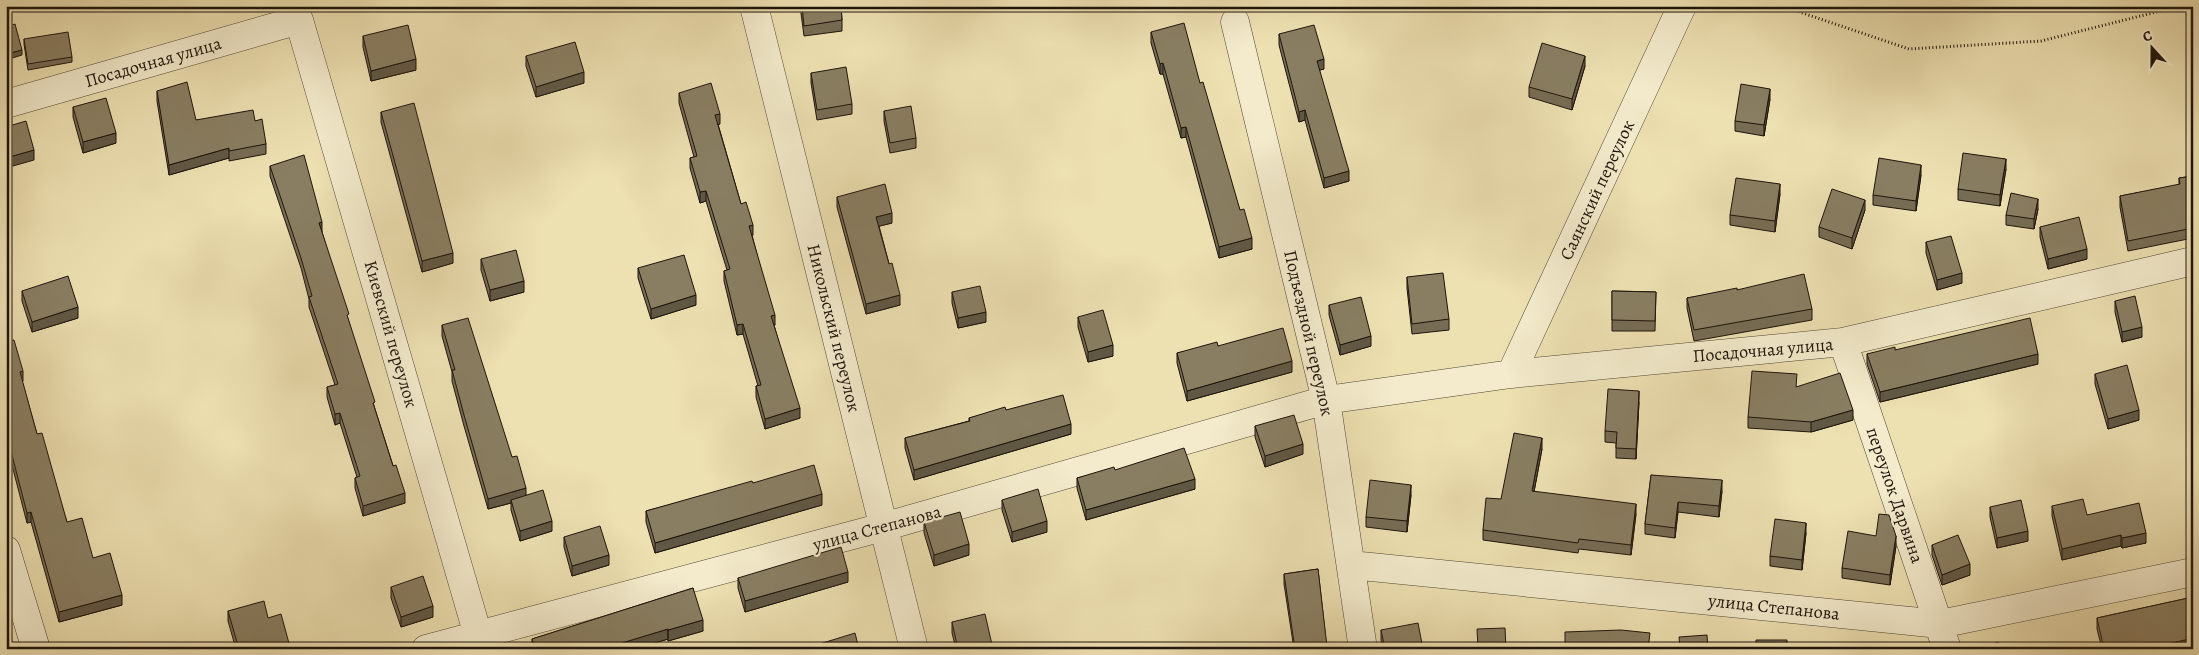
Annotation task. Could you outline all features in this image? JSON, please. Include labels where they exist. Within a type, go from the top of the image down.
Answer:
[{"type":"street","name":"Никольский переулок","points":[[754,6],[914,649]]},
{"type":"street","name":"Саянский переулок","points":[[1511,374],[1682,6]]},
{"type":"street","name":"Посадочная улица","points":[[6,104],[299,20]]},
{"type":"street","name":"Киевский переулок","points":[[299,20],[480,641]]},
{"type":"street","name":"Подъездной переулок","points":[[1235,22],[1326,400],[1363,649]]},
{"type":"street","name":"Посадочная улица","points":[[1326,400],[1511,374],[1843,342],[2193,261]]},
{"type":"street","name":"переулок Дарвина","points":[[1843,342],[1943,636]]},
{"type":"street","name":"улица Степанова","points":[[426,649],[480,641],[1326,400]]},
{"type":"street","points":[[6,550],[36,649]]},
{"type":"street","name":"улица Степанова","points":[[1351,565],[1943,636],[2193,572]]},
{"type":"path","points":[[1782,6],[1909,48],[2041,41],[2180,6]]},
{"type":"building","points":[[802,6],[841,6],[842,20],[804,26]]},
{"type":"building","points":[[1184,23],[1200,83],[1203,82],[1240,210],[1244,209],[1252,238],[1219,247],[1186,127],[1181,128],[1163,63],[1160,64],[1151,32]]},
{"type":"building","points":[[15,24],[22,50],[6,54],[6,27]]},
{"type":"building","points":[[408,25],[416,59],[371,71],[363,36]]},
{"type":"building","points":[[1314,25],[1324,59],[1317,61],[1349,171],[1324,178],[1305,110],[1299,112],[1279,34]]},
{"type":"building","points":[[68,32],[72,57],[28,64],[24,39]]},
{"type":"building","points":[[575,42],[584,72],[536,87],[526,56]]},
{"type":"building","points":[[1542,43],[1585,56],[1572,99],[1529,87]]},
{"type":"building","points":[[846,67],[852,104],[817,110],[811,73]]},
{"type":"building","points":[[187,82],[196,120],[253,110],[255,121],[262,119],[266,144],[229,151],[229,148],[169,165],[157,91]]},
{"type":"building","points":[[711,83],[720,114],[715,115],[741,204],[746,202],[753,225],[749,226],[775,315],[771,316],[800,408],[765,419],[756,386],[761,385],[743,324],[737,325],[724,271],[730,269],[706,191],[700,192],[690,158],[697,156],[679,93]]},
{"type":"building","points":[[1741,84],[1770,89],[1764,125],[1735,121]]},
{"type":"building","points":[[106,98],[116,133],[83,142],[73,107]]},
{"type":"building","points":[[414,103],[453,253],[422,261],[381,112]]},
{"type":"building","points":[[911,106],[916,138],[890,143],[884,111]]},
{"type":"building","points":[[26,121],[34,150],[6,158],[6,127]]},
{"type":"building","points":[[1963,153],[2006,159],[2000,195],[1958,189]]},
{"type":"building","points":[[304,155],[322,222],[319,223],[349,314],[347,315],[393,466],[396,465],[405,493],[363,506],[355,478],[360,476],[340,413],[335,414],[327,387],[338,384],[309,297],[312,296],[301,258],[270,166]]},
{"type":"building","points":[[1879,158],[1921,165],[1916,201],[1873,195]]},
{"type":"building","points":[[2193,176],[2193,228],[2128,241],[2120,196],[2180,184],[2179,178]]},
{"type":"building","points":[[1736,178],[1780,184],[1775,221],[1730,215]]},
{"type":"building","points":[[885,184],[892,213],[876,217],[889,264],[892,263],[900,295],[866,304],[837,197]]},
{"type":"building","points":[[1832,189],[1865,200],[1852,238],[1819,227]]},
{"type":"building","points":[[2011,193],[2038,199],[2034,219],[2006,215]]},
{"type":"building","points":[[2079,217],[2087,249],[2048,259],[2040,227]]},
{"type":"building","points":[[1951,236],[1962,273],[1937,280],[1926,242]]},
{"type":"building","points":[[516,250],[524,281],[490,290],[481,259]]},
{"type":"building","points":[[684,255],[696,295],[651,309],[638,268]]},
{"type":"building","points":[[1443,273],[1449,319],[1412,324],[1407,277]]},
{"type":"building","points":[[1804,274],[1812,309],[1694,330],[1687,298],[1737,288],[1737,290]]},
{"type":"building","points":[[68,276],[78,307],[32,322],[22,291]]},
{"type":"building","points":[[980,286],[986,312],[958,318],[952,292]]},
{"type":"building","points":[[1612,291],[1656,292],[1655,321],[1612,320]]},
{"type":"building","points":[[2135,296],[2142,327],[2122,332],[2115,301]]},
{"type":"building","points":[[1361,297],[1371,336],[1340,345],[1329,305]]},
{"type":"building","points":[[1103,310],[1113,345],[1088,352],[1078,317]]},
{"type":"building","points":[[468,318],[512,457],[517,456],[526,488],[488,499],[452,370],[455,370],[442,325]]},
{"type":"building","points":[[2030,318],[2038,354],[1880,392],[1867,354],[1895,347],[1895,350]]},
{"type":"building","points":[[1283,328],[1292,361],[1187,391],[1177,353],[1217,342],[1218,346]]},
{"type":"building","points":[[14,340],[23,371],[20,372],[37,434],[42,433],[67,522],[82,518],[93,558],[110,553],[122,595],[59,612],[31,512],[27,513],[6,432],[6,342]]},
{"type":"building","points":[[2127,365],[2139,410],[2108,419],[2095,374]]},
{"type":"building","points":[[1752,371],[1797,374],[1796,387],[1840,373],[1853,410],[1811,422],[1748,417]]},
{"type":"building","points":[[1608,389],[1639,391],[1636,449],[1616,448],[1617,432],[1605,431]]},
{"type":"building","points":[[1063,395],[1071,424],[914,470],[905,438],[970,421],[969,418],[1005,407],[1006,410]]},
{"type":"building","points":[[1294,415],[1303,444],[1265,456],[1255,426]]},
{"type":"building","points":[[1514,433],[1542,438],[1532,491],[1636,504],[1631,545],[1579,539],[1578,543],[1483,530],[1486,498],[1501,499]]},
{"type":"building","points":[[1184,448],[1195,479],[1086,510],[1077,478],[1114,467],[1115,470]]},
{"type":"building","points":[[814,465],[822,494],[655,543],[646,511]]},
{"type":"building","points":[[1651,475],[1722,480],[1719,506],[1678,502],[1675,528],[1645,524]]},
{"type":"building","points":[[1370,480],[1411,485],[1407,521],[1366,517]]},
{"type":"building","points":[[1038,489],[1047,521],[1012,532],[1002,500]]},
{"type":"building","points":[[543,490],[552,521],[520,531],[511,500]]},
{"type":"building","points":[[2083,499],[2087,515],[2139,503],[2146,533],[2122,538],[2121,535],[2062,549],[2052,506]]},
{"type":"building","points":[[2021,500],[2028,531],[1997,538],[1990,507]]},
{"type":"building","points":[[960,512],[969,544],[934,555],[924,522]]},
{"type":"building","points":[[1879,514],[1889,515],[1896,536],[1890,575],[1842,568],[1848,531],[1876,536]]},
{"type":"building","points":[[1775,519],[1806,523],[1802,560],[1770,556]]},
{"type":"building","points":[[600,526],[609,555],[572,566],[564,537]]},
{"type":"building","points":[[1958,535],[1970,564],[1942,575],[1932,545]]},
{"type":"building","points":[[841,547],[848,572],[745,601],[738,578]]},
{"type":"building","points":[[1318,569],[1327,647],[1325,647],[1326,649],[1295,649],[1284,574]]},
{"type":"building","points":[[423,576],[433,606],[401,617],[391,587]]},
{"type":"building","points":[[693,588],[703,620],[602,649],[535,649],[532,639]]},
{"type":"building","points":[[2193,597],[2193,638],[2147,649],[2104,649],[2097,618]]},
{"type":"building","points":[[264,601],[268,618],[281,614],[290,647],[282,649],[239,649],[228,611]]},
{"type":"building","points":[[985,614],[993,649],[958,649],[952,622]]},
{"type":"building","points":[[1418,623],[1423,649],[1385,649],[1381,630]]},
{"type":"building","points":[[1505,628],[1506,649],[1478,649],[1477,629]]},
{"type":"building","points":[[1621,630],[1650,633],[1648,649],[1565,649],[1565,632]]},
{"type":"building","points":[[855,633],[859,649],[814,649],[813,646]]},
{"type":"building","points":[[1707,635],[1708,649],[1680,649],[1679,637]]},
{"type":"building","points":[[1756,640],[1787,640],[1787,645],[1836,649],[1756,649]]},
{"type":"building","points":[[1998,642],[2000,649],[1978,649]]}]
